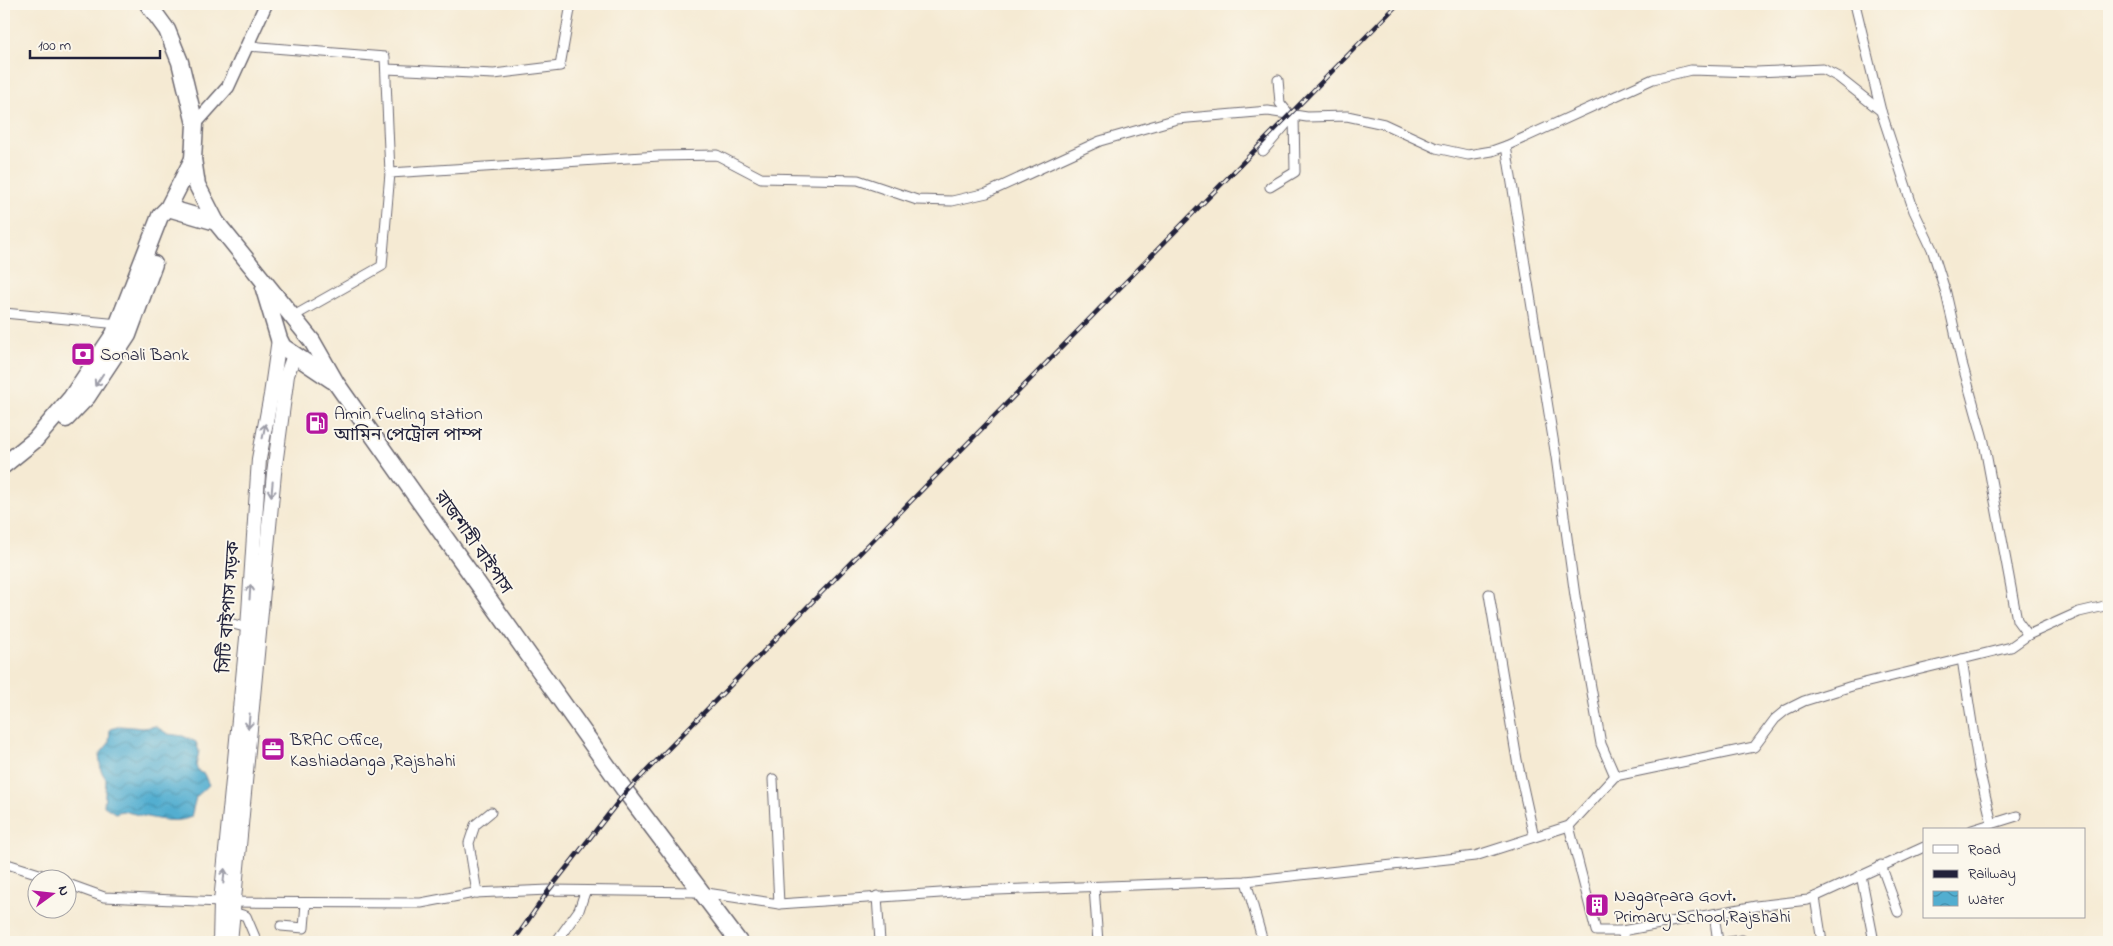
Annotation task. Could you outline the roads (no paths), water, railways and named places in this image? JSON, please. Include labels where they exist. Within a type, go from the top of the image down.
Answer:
[{"type":"highway","points":[[4,465],[35,440],[71,398],[120,324],[160,216],[168,208],[193,158],[195,124],[180,62],[167,30],[148,4]]},
{"type":"highway","name":"রাজশাহী বাইপাস","points":[[193,158],[197,185],[216,222],[312,341],[336,383],[700,892],[739,942]]},
{"type":"highway","points":[[168,208],[216,222]]},
{"type":"highway","points":[[4,478],[30,456],[87,397],[128,336],[171,220],[168,208]]},
{"type":"highway","name":"সিটি বাইপাস সড়ক","points":[[260,277],[271,308],[278,339]]},
{"type":"highway","points":[[278,339],[283,347],[336,383]]},
{"type":"highway","points":[[294,355],[312,341]]},
{"type":"main road","name":"সিটি বাইপাস সড়ক","points":[[220,942],[227,902],[259,459],[271,395],[278,339]]},
{"type":"main road","points":[[230,942],[227,902],[274,473],[287,376],[294,355]]},
{"type":"street","points":[[195,124],[228,87],[266,4]]},
{"type":"street","points":[[386,69],[494,74],[560,66],[571,4]]},
{"type":"street","points":[[1855,4],[1881,111],[1914,211],[1932,249],[1946,292],[1962,363],[1984,442],[2017,620],[2028,635]]},
{"type":"street","points":[[247,46],[385,57],[390,173],[382,266],[292,317]]},
{"type":"street","points":[[390,173],[659,156],[717,156],[761,178],[858,180],[917,200],[952,201],[987,193],[1100,141],[1177,119],[1268,111],[1347,116],[1384,124],[1436,148],[1468,155],[1492,151],[1506,146],[1653,79],[1691,70],[1756,72],[1823,69],[1838,76],[1881,111]]},
{"type":"street","points":[[1270,187],[1295,172],[1292,114],[1280,103],[1278,80]]},
{"type":"street","points":[[1263,151],[1292,114]]},
{"type":"street","points":[[1506,146],[1556,457],[1575,596],[1601,744],[1615,776]]},
{"type":"street","points":[[4,312],[120,324]]},
{"type":"street","points":[[1489,594],[1515,750],[1534,837]]},
{"type":"street","points":[[78,888],[104,897],[227,902],[420,903],[478,893],[549,890],[585,892],[700,892],[780,904],[877,896],[1246,881],[1476,856],[1569,826],[1615,776],[1754,747],[1775,719],[1786,710],[1804,701],[1852,686],[2011,647],[2028,635],[2079,612],[2109,605]]},
{"type":"street","points":[[233,624],[248,628]]},
{"type":"street","points":[[1962,659],[1977,760],[1992,824]]},
{"type":"street","points":[[773,779],[780,904]]},
{"type":"street","points":[[478,893],[469,843],[475,825],[491,812]]},
{"type":"street","points":[[1979,828],[2016,816]]},
{"type":"street","points":[[1569,826],[1596,930],[1622,931],[1814,897],[1880,865],[1923,847]]},
{"type":"street","points":[[4,863],[28,870]]},
{"type":"street","points":[[1880,865],[1898,912]]},
{"type":"street","points":[[1861,875],[1874,942]]},
{"type":"street","points":[[1246,881],[1263,942]]},
{"type":"street","points":[[1094,887],[1098,942]]},
{"type":"street","points":[[556,942],[579,910],[585,892]]},
{"type":"street","points":[[877,896],[880,942]]},
{"type":"street","points":[[1814,897],[1822,942]]},
{"type":"street","points":[[227,902],[236,913],[246,916],[256,942]]},
{"type":"street","points":[[281,926],[304,928],[306,903]]},
{"type":"street","points":[[1714,914],[1718,942]]},
{"type":"street","points":[[1622,931],[1625,942]]},
{"type":"street","points":[[1728,942],[1742,940],[1743,942]]},
{"type":"water","points":[[121,726],[143,728],[155,726],[168,734],[183,736],[196,742],[199,751],[196,766],[199,772],[204,774],[209,785],[196,797],[191,817],[166,820],[122,811],[115,813],[104,806],[106,779],[101,771],[99,755],[109,743],[110,729]]},
{"type":"railway","points":[[513,942],[549,890],[626,792],[1398,4]]},
{"type":"place","name":"Sonali Bank","points":[[83,354]]},
{"type":"place","name":"Amin fueling station আমিন পেট্রোল পাম্প","points":[[317,423]]},
{"type":"place","name":"BRAC Office, Kashiadanga ,Rajshahi","points":[[273,749]]},
{"type":"place","name":"Nagarpara Govt. Primary School,Rajshahi","points":[[1597,905]]}]
